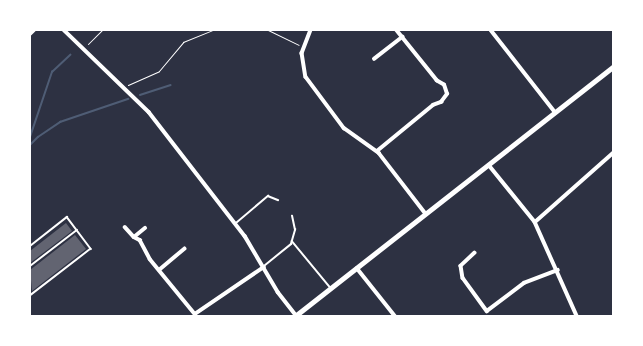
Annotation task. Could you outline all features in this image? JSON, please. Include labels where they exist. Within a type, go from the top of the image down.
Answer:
[{"type":"main road","points":[[295,316],[613,67]]},
{"type":"street","points":[[30,34],[34,30]]},
{"type":"street","points":[[64,30],[144,106],[234,224],[264,267],[295,316]]},
{"type":"street","points":[[311,30],[302,53],[306,77],[344,128],[377,151],[426,214]]},
{"type":"street","points":[[377,151],[433,105],[444,100],[447,94],[444,85],[437,81],[396,30]]},
{"type":"street","points":[[491,30],[555,112]]},
{"type":"street","points":[[374,59],[402,37]]},
{"type":"street","points":[[535,222],[613,153]]},
{"type":"street","points":[[489,165],[535,222],[558,270],[577,316]]},
{"type":"street","points":[[126,227],[134,237],[142,243],[159,270],[195,314],[264,267]]},
{"type":"street","points":[[134,237],[145,228]]},
{"type":"street","points":[[159,270],[184,249]]},
{"type":"street","points":[[475,253],[461,266],[463,278],[487,311],[524,283],[558,270]]},
{"type":"street","points":[[357,268],[395,316]]},
{"type":"lane","points":[[234,224],[268,196],[278,200]]},
{"type":"lane","points":[[264,267],[286,249],[292,240],[295,225],[292,216]]},
{"type":"lane","points":[[30,246],[67,217],[91,249],[30,296]]},
{"type":"lane","points":[[30,266],[77,230]]},
{"type":"lane","points":[[292,240],[331,288]]},
{"type":"path","points":[[88,44],[102,30]]},
{"type":"path","points":[[128,85],[159,71],[183,42],[212,30]]},
{"type":"path","points":[[268,30],[299,45]]},
{"type":"building","points":[[66,223],[72,231],[30,263],[30,251]]},
{"type":"building","points":[[75,235],[86,249],[32,291],[30,270]]},
{"type":"waterway","points":[[30,137],[52,72],[70,55]]},
{"type":"waterway","points":[[140,95],[170,85]]},
{"type":"waterway","points":[[30,145],[38,137],[60,122],[128,99]]}]
